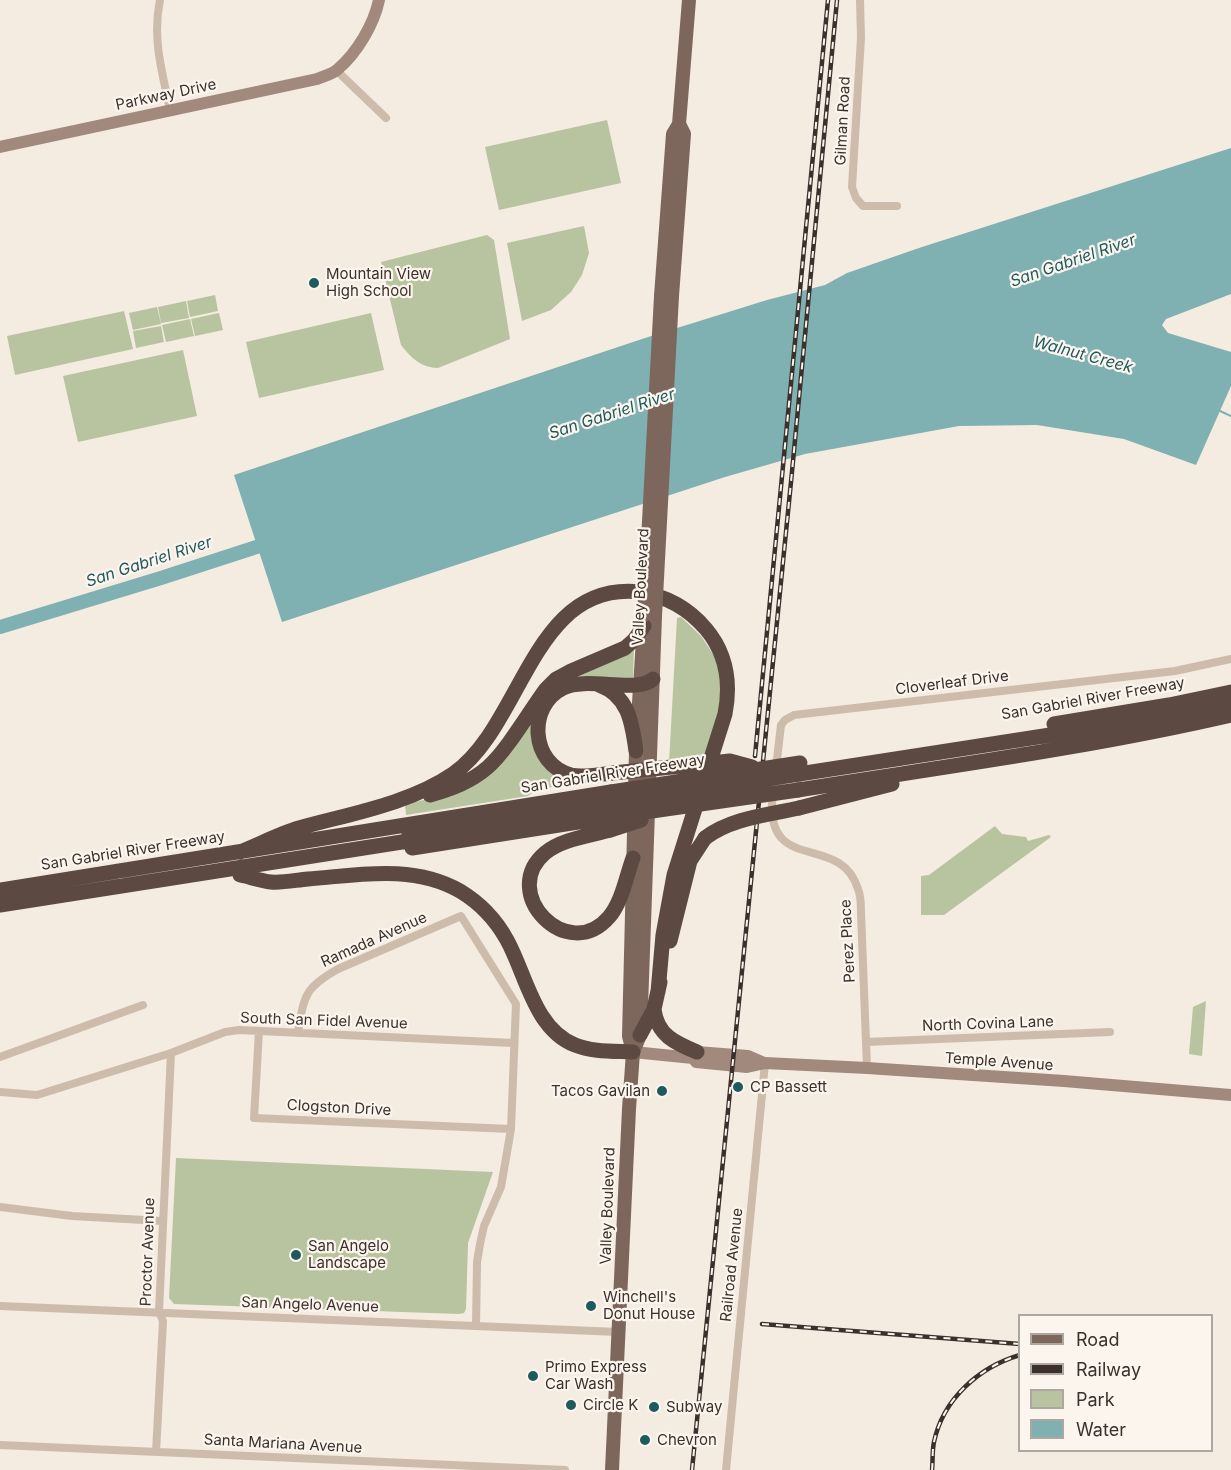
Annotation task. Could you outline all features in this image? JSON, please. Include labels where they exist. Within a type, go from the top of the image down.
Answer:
[{"type":"highway","points":[[380,806],[430,788],[466,764],[498,723],[546,637],[574,609],[600,597],[625,592],[649,594],[678,605],[703,626],[715,643],[725,667],[728,690],[722,725],[671,886],[663,935],[658,992]]},
{"type":"highway","points":[[240,852],[296,829],[451,789],[480,774],[496,759],[546,689],[556,679],[620,651],[634,640],[648,619]]},
{"type":"highway","points":[[647,682],[572,685],[554,694],[541,711],[538,721],[538,740],[547,759],[571,775],[584,776],[730,761],[760,769]]},
{"type":"highway","points":[[596,684],[612,691],[627,708],[636,751]]},
{"type":"highway","name":"San Gabriel River Freeway","points":[[0,912],[200,870],[240,852],[610,811],[680,806],[965,739],[1169,705],[1231,692]]},
{"type":"highway","points":[[0,900],[610,811],[799,777],[1134,722],[1231,702]]},
{"type":"highway","points":[[799,777],[1105,732],[1231,707]]},
{"type":"highway","name":"San Gabriel River Freeway","points":[[0,890],[200,870],[240,875],[610,811],[760,769],[799,777],[977,762],[1174,728],[1231,715]]},
{"type":"highway","points":[[640,1035],[654,1009],[688,868],[694,853],[705,838],[720,828],[739,821],[799,808],[977,762]]},
{"type":"highway","points":[[610,811],[540,858],[532,874],[531,892],[536,909],[550,925],[567,932],[582,932],[600,925],[614,910],[633,858]]},
{"type":"highway","points":[[0,905],[200,870]]},
{"type":"highway","points":[[240,875],[272,882],[393,873],[424,877],[446,884],[478,903],[500,928],[541,1013],[556,1034],[582,1047],[633,1052]]},
{"type":"highway","points":[[654,1009],[657,1022],[664,1034],[695,1055]]},
{"type":"main road","points":[[337,71],[348,59],[371,23],[379,0]]},
{"type":"main road","name":"Valley Boulevard","points":[[633,1052],[640,1035],[648,619],[667,296],[673,134],[679,124],[689,0]]},
{"type":"main road","name":"Parkway Drive","points":[[0,147],[317,79],[337,71]]},
{"type":"main road","name":"Valley Boulevard","points":[[612,1470],[633,1052],[629,1036],[636,751],[647,682]]},
{"type":"main road","name":"Temple Avenue","points":[[633,1052],[748,1056],[765,1063],[1064,1081],[1231,1095]]},
{"type":"street","points":[[160,0],[156,18],[156,45],[170,109]]},
{"type":"street","name":"Gilman Road","points":[[860,0],[861,38],[852,187],[856,198],[863,206],[897,206]]},
{"type":"street","points":[[337,71],[386,118]]},
{"type":"street","name":"Cloverleaf Drive","points":[[773,826],[771,806],[781,725],[794,715],[1175,671],[1231,659]]},
{"type":"street","name":"Perez Place","points":[[773,826],[788,845],[838,862],[855,881],[861,905],[867,1068]]},
{"type":"street","name":"Ramada Avenue","points":[[298,1033],[305,997],[319,980],[338,969],[461,916],[516,1004],[513,1042]]},
{"type":"street","points":[[0,1057],[142,1005]]},
{"type":"street","name":"South San Fidel Avenue","points":[[0,1092],[37,1095],[171,1053],[225,1032],[259,1031],[513,1042]]},
{"type":"street","name":"Clogston Drive","points":[[259,1031],[254,1118],[511,1129]]},
{"type":"street","name":"North Covina Lane","points":[[866,1042],[1110,1032]]},
{"type":"street","points":[[476,1326],[477,1262],[480,1244],[484,1226],[501,1187],[511,1129],[513,1042]]},
{"type":"street","name":"Proctor Avenue","points":[[156,1452],[163,1321],[159,1312],[162,1221],[171,1053]]},
{"type":"street","name":"Railroad Avenue","points":[[726,1470],[765,1063]]},
{"type":"street","points":[[0,1207],[72,1216],[162,1221]]},
{"type":"street","name":"San Angelo Avenue","points":[[0,1306],[618,1332]]},
{"type":"street","name":"Santa Mariana Avenue","points":[[0,1445],[566,1470]]},
{"type":"green space","points":[[607,120],[621,183],[499,210],[485,147]]},
{"type":"green space","points":[[584,226],[589,253],[582,275],[571,292],[551,310],[522,321],[507,243]]},
{"type":"green space","points":[[487,235],[494,240],[510,339],[438,368],[422,364],[401,345],[381,262]]},
{"type":"green space","points":[[215,295],[218,311],[190,317],[187,301]]},
{"type":"green space","points":[[186,301],[189,318],[161,323],[158,307]]},
{"type":"green space","points":[[157,307],[161,324],[133,330],[129,313]]},
{"type":"green space","points":[[124,311],[133,349],[15,375],[7,336]]},
{"type":"green space","points":[[219,313],[223,330],[195,336],[191,319]]},
{"type":"green space","points":[[371,313],[384,370],[259,398],[246,342]]},
{"type":"green space","points":[[190,319],[194,336],[166,342],[162,325]]},
{"type":"green space","points":[[161,326],[164,342],[136,348],[133,331]]},
{"type":"green space","points":[[183,350],[197,416],[78,442],[63,376]]},
{"type":"green space","points":[[681,617],[701,636],[719,663],[724,698],[705,762],[669,763],[677,618]]},
{"type":"green space","points":[[634,646],[633,679],[597,677],[563,684],[542,704],[537,717],[535,732],[542,759],[552,770],[565,778],[587,782],[576,782],[575,787],[544,788],[528,796],[406,815],[405,804],[462,792],[464,788],[491,770],[538,704],[557,683],[579,671],[624,653]]},
{"type":"green space","points":[[995,826],[1002,834],[1026,837],[1028,841],[1049,835],[1051,837],[944,915],[921,915],[921,876],[929,875]]},
{"type":"green space","points":[[1206,1001],[1202,1056],[1189,1054],[1193,1007]]},
{"type":"green space","points":[[176,1158],[493,1172],[468,1243],[464,1313],[174,1304],[169,1298]]},
{"type":"water","points":[[1231,148],[1231,294],[1166,319],[1162,325],[1168,333],[1231,352],[1231,386],[1196,465],[1124,439],[1037,425],[959,426],[805,454],[725,477],[282,622],[234,475],[645,338],[767,300],[825,285],[847,273],[919,248]]},
{"type":"waterway","name":"Walnut Creek","points":[[1220,411],[1231,416]]},
{"type":"waterway","name":"San Gabriel River","points":[[0,627],[275,541]]},
{"type":"railway","points":[[755,756],[828,0]]},
{"type":"railway","points":[[692,1470],[837,0]]},
{"type":"railway","points":[[762,1324],[1018,1344]]},
{"type":"railway","points":[[932,1470],[933,1445],[945,1412],[954,1399],[977,1376],[1005,1360],[1018,1356]]},
{"type":"place","name":"Mountain View High School","points":[[314,283]]},
{"type":"place","name":"CP Bassett","points":[[738,1087]]},
{"type":"place","name":"Tacos Gavilan","points":[[662,1091]]},
{"type":"place","name":"San Angelo Landscape","points":[[296,1255]]},
{"type":"place","name":"Winchell's Donut House","points":[[591,1306]]},
{"type":"place","name":"Primo Express Car Wash","points":[[533,1376]]},
{"type":"place","name":"Circle K","points":[[571,1405]]},
{"type":"place","name":"Subway","points":[[654,1407]]},
{"type":"place","name":"Chevron","points":[[645,1440]]}]
